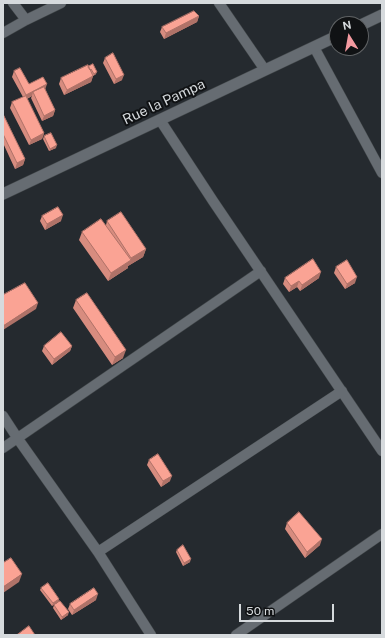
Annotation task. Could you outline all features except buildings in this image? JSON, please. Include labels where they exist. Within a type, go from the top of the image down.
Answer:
[{"type":"street","points":[[13,3],[26,20]]},
{"type":"street","points":[[3,32],[61,3]]},
{"type":"street","points":[[219,3],[265,70]]},
{"type":"street","points":[[369,21],[382,15]]},
{"type":"street","name":"Rue la Pampa","points":[[3,194],[329,40]]},
{"type":"street","points":[[314,47],[382,173]]},
{"type":"street","points":[[160,120],[382,451]]},
{"type":"street","points":[[3,448],[261,271]]},
{"type":"street","points":[[98,552],[342,390]]},
{"type":"street","points":[[3,416],[98,552],[151,635]]},
{"type":"street","points":[[236,635],[382,534]]}]
